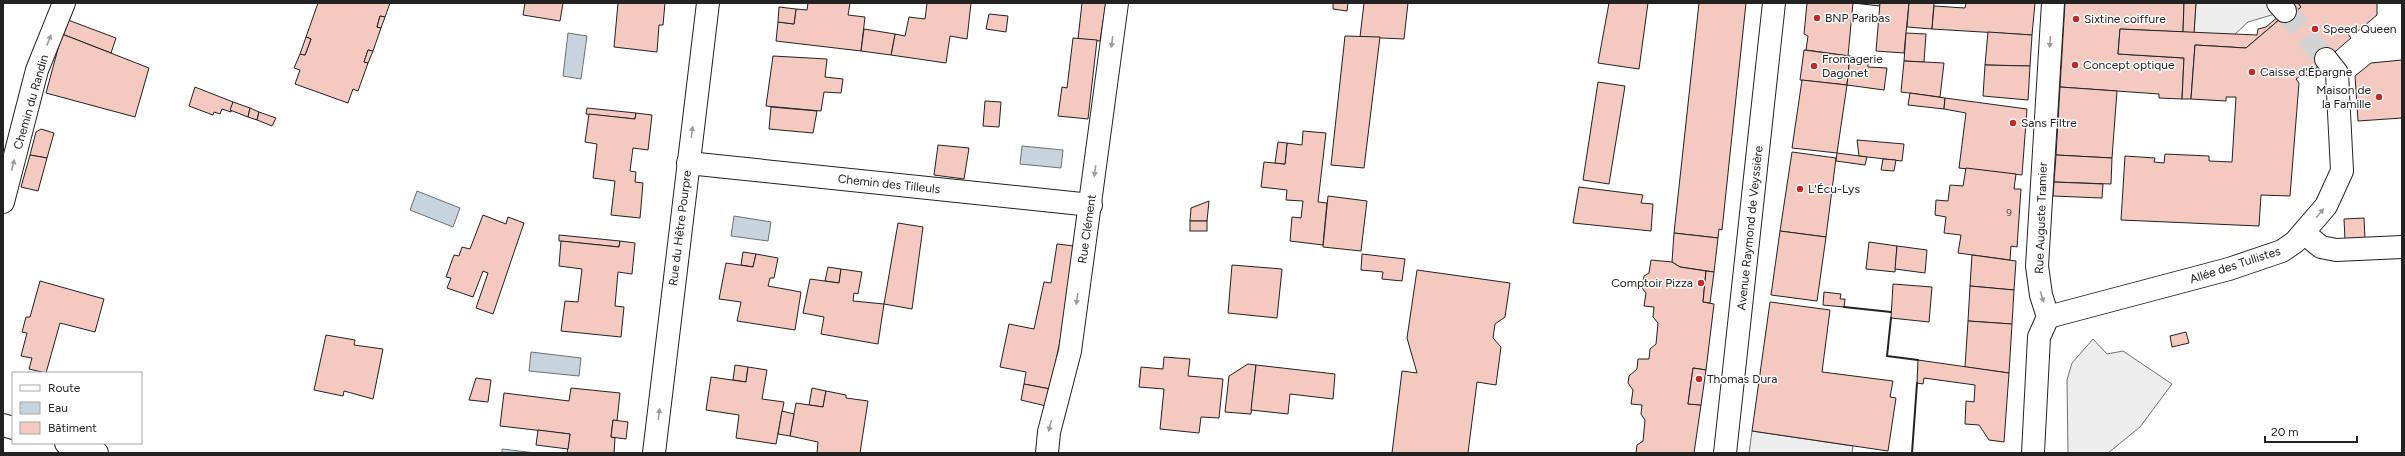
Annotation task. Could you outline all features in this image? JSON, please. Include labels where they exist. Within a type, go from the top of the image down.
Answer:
[{"type":"street","name":"Chemin du Randin","points":[[3,202],[37,70],[64,3]]},
{"type":"street","name":"Rue du Hêtre Pourpre","points":[[654,453],[708,3]]},
{"type":"street","name":"Rue Clément","points":[[1047,453],[1049,432],[1070,351],[1091,205],[1117,3]]},
{"type":"street","name":"Avenue Raymond de Veyssière","points":[[1725,453],[1774,3]]},
{"type":"street","name":"Rue Auguste Tramier","points":[[2048,317],[2040,295],[2037,266],[2053,3]]},
{"type":"street","name":"Allée des Tullistes","points":[[2048,317],[2230,269],[2282,251],[2299,238],[2326,206],[2342,171],[2337,73],[2326,59]]},
{"type":"street","name":"Chemin des Tilleuls","points":[[688,163],[1091,205]]},
{"type":"street","points":[[2299,238],[2321,247],[2336,250],[2402,247]]},
{"type":"street","points":[[2033,453],[2039,337],[2048,317]]},
{"type":"street","points":[[69,444],[97,453]]},
{"type":"shaded area","points":[[2196,3],[2290,3],[2285,11],[2248,22],[2234,35],[2194,33]]},
{"type":"shaded area","points":[[2093,339],[2107,354],[2123,351],[2172,384],[2140,427],[2108,453],[2068,453],[2067,380],[2072,363]]},
{"type":"shaded area","points":[[1752,431],[1853,446],[1852,453],[1749,453]]},
{"type":"water","points":[[568,33],[587,36],[581,79],[563,76]]},
{"type":"water","points":[[1022,146],[1063,150],[1061,168],[1020,164]]},
{"type":"water","points":[[417,191],[460,208],[453,227],[410,210]]},
{"type":"water","points":[[734,216],[771,222],[768,241],[731,236]]},
{"type":"water","points":[[531,352],[581,358],[579,376],[529,371]]},
{"type":"water","points":[[502,449],[536,453],[502,453]]},
{"type":"building","points":[[318,3],[390,3],[385,17],[380,16],[377,27],[381,28],[373,51],[368,50],[364,62],[368,63],[358,91],[353,89],[348,103],[295,84],[300,70],[294,68],[300,54],[305,55],[311,39],[306,37]]},
{"type":"building","points":[[525,3],[563,3],[560,21],[523,15]]},
{"type":"building","points":[[618,3],[665,3],[663,25],[659,25],[657,52],[614,47]]},
{"type":"building","points":[[808,3],[850,3],[848,15],[865,17],[861,51],[776,41],[778,22],[794,24],[796,9],[807,10]]},
{"type":"building","points":[[927,3],[971,3],[967,39],[950,36],[946,63],[891,55],[895,34],[905,36],[909,17],[925,19]]},
{"type":"building","points":[[1082,3],[1106,3],[1100,41],[1078,39]]},
{"type":"building","points":[[1333,3],[1348,3],[1347,11],[1333,9]]},
{"type":"building","points":[[1364,3],[1408,3],[1404,39],[1360,37]]},
{"type":"building","points":[[1609,3],[1648,3],[1639,69],[1598,63]]},
{"type":"building","points":[[1699,3],[1746,3],[1722,230],[1719,229],[1718,238],[1674,233]]},
{"type":"building","points":[[1807,3],[1853,3],[1848,56],[1806,50],[1808,36],[1804,34]]},
{"type":"building","points":[[1853,3],[1880,3],[1880,6]]},
{"type":"building","points":[[1880,3],[1909,3],[1904,53],[1876,51]]},
{"type":"building","points":[[1909,3],[1934,3],[1932,29],[1907,27]]},
{"type":"building","points":[[1966,3],[2035,3],[2032,35],[1932,29],[1934,6],[1965,8]]},
{"type":"building","points":[[2065,3],[2184,3],[2183,32],[2120,29],[2118,54],[2184,58],[2182,99],[2159,98],[2159,94],[2060,87]]},
{"type":"building","points":[[2184,3],[2196,3],[2194,33],[2183,32]]},
{"type":"building","points":[[2294,3],[2298,3],[2301,7],[2282,23],[2280,19],[2246,48],[2195,45],[2191,99],[2182,99],[2184,58],[2118,54],[2120,29],[2257,35],[2258,29],[2266,27]]},
{"type":"building","points":[[2298,3],[2377,3],[2377,15],[2358,31],[2355,28],[2348,34],[2351,38],[2307,76],[2304,73],[2296,79],[2299,83],[2290,196],[2261,195],[2259,226],[2121,220],[2125,156],[2155,158],[2154,162],[2164,163],[2165,154],[2209,156],[2209,161],[2232,162],[2236,97],[2226,97],[2226,101],[2191,99],[2195,45],[2246,48],[2280,19],[2282,23],[2290,17],[2301,7]]},
{"type":"building","points":[[779,7],[796,9],[794,24],[778,22]]},
{"type":"building","points":[[989,14],[1008,16],[1006,32],[986,29]]},
{"type":"building","points":[[380,16],[385,17],[381,28],[377,27]]},
{"type":"building","points":[[68,20],[116,38],[111,53],[62,34]]},
{"type":"building","points":[[864,29],[895,34],[891,55],[861,51]]},
{"type":"building","points":[[1988,32],[2032,35],[2030,66],[1985,65]]},
{"type":"building","points":[[1906,33],[1926,34],[1924,62],[1904,61]]},
{"type":"building","points":[[62,34],[149,68],[135,117],[46,93]]},
{"type":"building","points":[[1345,36],[1380,37],[1364,168],[1331,165]]},
{"type":"building","points":[[306,37],[311,39],[305,55],[300,54]]},
{"type":"building","points":[[1073,38],[1097,40],[1088,119],[1058,116],[1062,87],[1067,88]]},
{"type":"building","points":[[368,50],[373,51],[368,63],[364,62]]},
{"type":"building","points":[[1804,50],[1850,56],[1847,85],[1800,80]]},
{"type":"building","points":[[773,56],[827,59],[825,77],[843,79],[841,93],[824,92],[821,111],[766,106]]},
{"type":"building","points":[[1850,56],[1868,60],[1868,67],[1887,68],[1884,90],[1847,85]]},
{"type":"building","name":"Maison de la Famille","points":[[2402,60],[2402,118],[2358,121],[2355,76],[2371,63]]},
{"type":"building","points":[[1904,61],[1944,63],[1940,97],[1901,92]]},
{"type":"building","points":[[1985,65],[2030,66],[2028,100],[1983,96]]},
{"type":"building","points":[[1802,80],[1847,85],[1837,153],[1792,148]]},
{"type":"building","points":[[1598,82],[1625,86],[1609,184],[1583,180]]},
{"type":"building","points":[[195,87],[233,102],[231,112],[222,109],[220,114],[214,112],[213,115],[189,106]]},
{"type":"building","points":[[2060,87],[2117,91],[2112,158],[2056,155]]},
{"type":"building","points":[[1910,93],[1945,98],[1944,109],[1908,105]]},
{"type":"building","points":[[1945,98],[2027,109],[2022,175],[1959,168],[1966,113],[1944,109]]},
{"type":"building","points":[[985,101],[1001,102],[999,127],[983,126]]},
{"type":"building","points":[[233,102],[250,108],[248,117],[230,110]]},
{"type":"building","points":[[771,107],[817,111],[813,133],[769,129]]},
{"type":"building","points":[[250,108],[259,112],[257,120],[248,117]]},
{"type":"building","points":[[587,108],[636,113],[635,119],[586,114]]},
{"type":"building","points":[[259,112],[276,118],[272,126],[257,120]]},
{"type":"building","points":[[636,113],[652,115],[648,150],[633,148],[630,171],[636,172],[635,182],[643,183],[640,218],[611,215],[615,181],[593,178],[597,144],[585,142],[589,114],[635,119]]},
{"type":"building","points":[[41,129],[54,133],[47,158],[30,155],[36,132]]},
{"type":"building","points":[[1303,131],[1326,133],[1318,202],[1327,203],[1323,245],[1290,241],[1292,217],[1301,218],[1303,201],[1286,200],[1287,190],[1261,187],[1264,162],[1285,164],[1287,143],[1302,145]]},
{"type":"building","points":[[1857,140],[1904,144],[1902,161],[1859,156]]},
{"type":"building","points":[[1278,142],[1287,143],[1285,164],[1275,163]]},
{"type":"building","points":[[938,145],[969,148],[964,179],[934,175]]},
{"type":"building","points":[[1792,152],[1836,158],[1826,237],[1780,231]]},
{"type":"building","points":[[1837,153],[1867,157],[1865,165],[1836,161]]},
{"type":"building","points":[[30,155],[47,158],[38,191],[21,187]]},
{"type":"building","points":[[2056,155],[2112,158],[2111,184],[2054,182]]},
{"type":"building","points":[[1883,159],[1896,160],[1894,171],[1881,170]]},
{"type":"building","points":[[1966,168],[2016,174],[2014,189],[2021,189],[2017,247],[2011,246],[2010,260],[1958,253],[1961,235],[1944,233],[1946,217],[1935,215],[1936,200],[1948,201],[1950,185],[1963,186]]},
{"type":"building","points":[[2054,182],[2103,184],[2102,198],[2053,196]]},
{"type":"building","points":[[1579,187],[1643,195],[1641,203],[1653,204],[1651,231],[1573,223]]},
{"type":"building","points":[[1328,196],[1367,201],[1361,251],[1323,247]]},
{"type":"building","points":[[1209,201],[1207,221],[1190,221],[1191,208]]},
{"type":"building","points":[[483,215],[506,224],[508,217],[524,223],[493,314],[476,308],[488,273],[483,271],[473,297],[447,288],[451,278],[446,277],[454,255],[459,256],[462,247],[470,249]]},
{"type":"building","points":[[2364,218],[2365,239],[2345,240],[2344,219]]},
{"type":"building","points":[[1190,221],[1207,221],[1207,231],[1190,231]]},
{"type":"building","points":[[898,223],[923,227],[912,309],[884,304]]},
{"type":"building","points":[[1780,231],[1826,237],[1817,301],[1771,295]]},
{"type":"building","points":[[1674,233],[1718,238],[1714,272],[1680,267],[1672,262]]},
{"type":"building","points":[[559,235],[620,241],[619,247],[559,241]]},
{"type":"building","points":[[561,241],[619,247],[620,241],[635,243],[632,274],[618,272],[615,306],[624,307],[621,337],[561,331],[565,301],[578,302],[582,269],[559,266]]},
{"type":"building","points":[[1869,242],[1897,246],[1895,272],[1866,269]]},
{"type":"building","points":[[1057,244],[1074,246],[1069,298],[1050,389],[1024,384],[1026,372],[1000,367],[1009,324],[1034,329],[1044,282],[1051,283]]},
{"type":"building","points":[[1897,246],[1927,250],[1925,273],[1895,269]]},
{"type":"building","points":[[743,252],[756,254],[753,267],[741,265]]},
{"type":"building","points":[[756,254],[778,258],[774,278],[770,278],[768,286],[801,292],[795,330],[737,321],[741,302],[719,299],[726,263],[753,267]]},
{"type":"building","points":[[1362,254],[1405,259],[1402,281],[1382,279],[1383,272],[1361,270]]},
{"type":"building","points":[[1972,255],[2016,261],[2014,290],[1970,286]]},
{"type":"building","points":[[1651,260],[1672,262],[1680,267],[1706,271],[1703,302],[1714,304],[1706,370],[1693,368],[1688,404],[1701,405],[1694,453],[1636,453],[1637,445],[1643,441],[1645,420],[1641,414],[1642,405],[1631,404],[1633,390],[1628,383],[1629,376],[1637,369],[1638,359],[1649,359],[1650,349],[1656,344],[1658,323],[1653,317],[1654,307],[1644,306],[1646,293],[1642,288],[1644,276],[1649,273]]},
{"type":"building","points":[[1232,265],[1282,269],[1277,318],[1228,313]]},
{"type":"building","points":[[828,267],[841,269],[839,283],[825,281]]},
{"type":"building","points":[[841,269],[862,272],[858,294],[854,293],[853,301],[884,304],[878,344],[821,334],[824,317],[803,313],[810,279],[839,283]]},
{"type":"building","points":[[1417,270],[1510,283],[1505,317],[1495,324],[1493,338],[1501,347],[1496,385],[1477,382],[1468,453],[1392,453],[1402,371],[1417,373],[1407,338]]},
{"type":"building","points":[[1706,271],[1714,272],[1710,303],[1703,302]]},
{"type":"building","points":[[40,281],[104,299],[95,332],[60,323],[46,372],[29,369],[32,358],[21,356],[27,333],[22,332],[26,317],[30,317]]},
{"type":"building","points":[[1893,284],[1932,287],[1929,322],[1891,318]]},
{"type":"building","points":[[1970,286],[2014,290],[2012,324],[1968,321]]},
{"type":"building","points":[[1824,292],[1841,294],[1840,299],[1845,299],[1844,307],[1823,305]]},
{"type":"building","points":[[1770,302],[1830,310],[1822,372],[1893,381],[1890,397],[1896,398],[1888,451],[1752,431]]},
{"type":"building","points":[[1968,321],[2012,324],[2009,373],[1965,367]]},
{"type":"building","points":[[2186,332],[2189,343],[2172,347],[2170,336]]},
{"type":"building","points":[[326,335],[355,340],[354,345],[383,349],[373,399],[344,391],[343,396],[314,390]]},
{"type":"building","points":[[1164,357],[1190,359],[1188,376],[1223,379],[1219,418],[1201,417],[1199,433],[1160,429],[1164,389],[1139,387],[1141,367],[1163,369]]},
{"type":"building","points":[[1918,360],[2009,373],[2004,442],[1989,440],[1979,425],[1965,424],[1966,401],[1974,402],[1975,385],[1924,378],[1923,384],[1917,383]]},
{"type":"building","points":[[1248,364],[1256,365],[1251,414],[1225,412],[1229,376]]},
{"type":"building","points":[[735,365],[748,367],[746,382],[733,380]]},
{"type":"building","points":[[1256,365],[1335,374],[1333,399],[1290,394],[1288,414],[1251,410]]},
{"type":"building","points":[[748,367],[767,370],[762,399],[784,402],[776,444],[736,438],[739,415],[706,410],[711,377],[746,382]]},
{"type":"building","points":[[1693,368],[1706,370],[1701,405],[1688,404]]},
{"type":"building","points":[[476,378],[491,380],[488,402],[469,400]]},
{"type":"building","points":[[1024,384],[1050,389],[1046,406],[1021,400]]},
{"type":"building","points":[[571,388],[620,393],[617,421],[613,420],[611,437],[615,438],[614,453],[567,453],[570,434],[500,426],[504,393],[569,401]]},
{"type":"building","points":[[812,388],[826,391],[823,407],[809,405]]},
{"type":"building","points":[[826,391],[846,395],[846,398],[868,401],[860,453],[817,453],[818,442],[790,436],[796,403],[823,407]]},
{"type":"building","points":[[782,411],[794,414],[790,436],[778,434]]},
{"type":"building","points":[[613,420],[628,422],[626,439],[611,437]]},
{"type":"building","points":[[538,430],[570,434],[568,449],[536,445]]},
{"type":"tunnel","points":[[2285,11],[2326,59]]},
{"type":"wall","points":[[1844,307],[1891,312]]},
{"type":"wall","points":[[1891,318],[1887,356],[1918,360]]},
{"type":"wall","points":[[1912,453],[1917,383]]},
{"type":"place","name":"BNP Paribas","points":[[1817,18]]},
{"type":"place","name":"Sixtine coiffure","points":[[2076,19]]},
{"type":"place","name":"Speed Queen","points":[[2315,29]]},
{"type":"place","name":"Concept optique","points":[[2075,65]]},
{"type":"place","name":"Fromagerie Dagonet","points":[[1814,66]]},
{"type":"place","name":"Caisse d'Épargne","points":[[2252,72]]},
{"type":"place","name":"Maison de la Famille","points":[[2379,97]]},
{"type":"place","name":"Sans Filtre","points":[[2013,123]]},
{"type":"place","name":"L'Écu-Lys","points":[[1800,189]]},
{"type":"place","name":"Comptoir Pizza","points":[[1701,283]]},
{"type":"place","name":"Thomas Dura","points":[[1699,379]]}]
